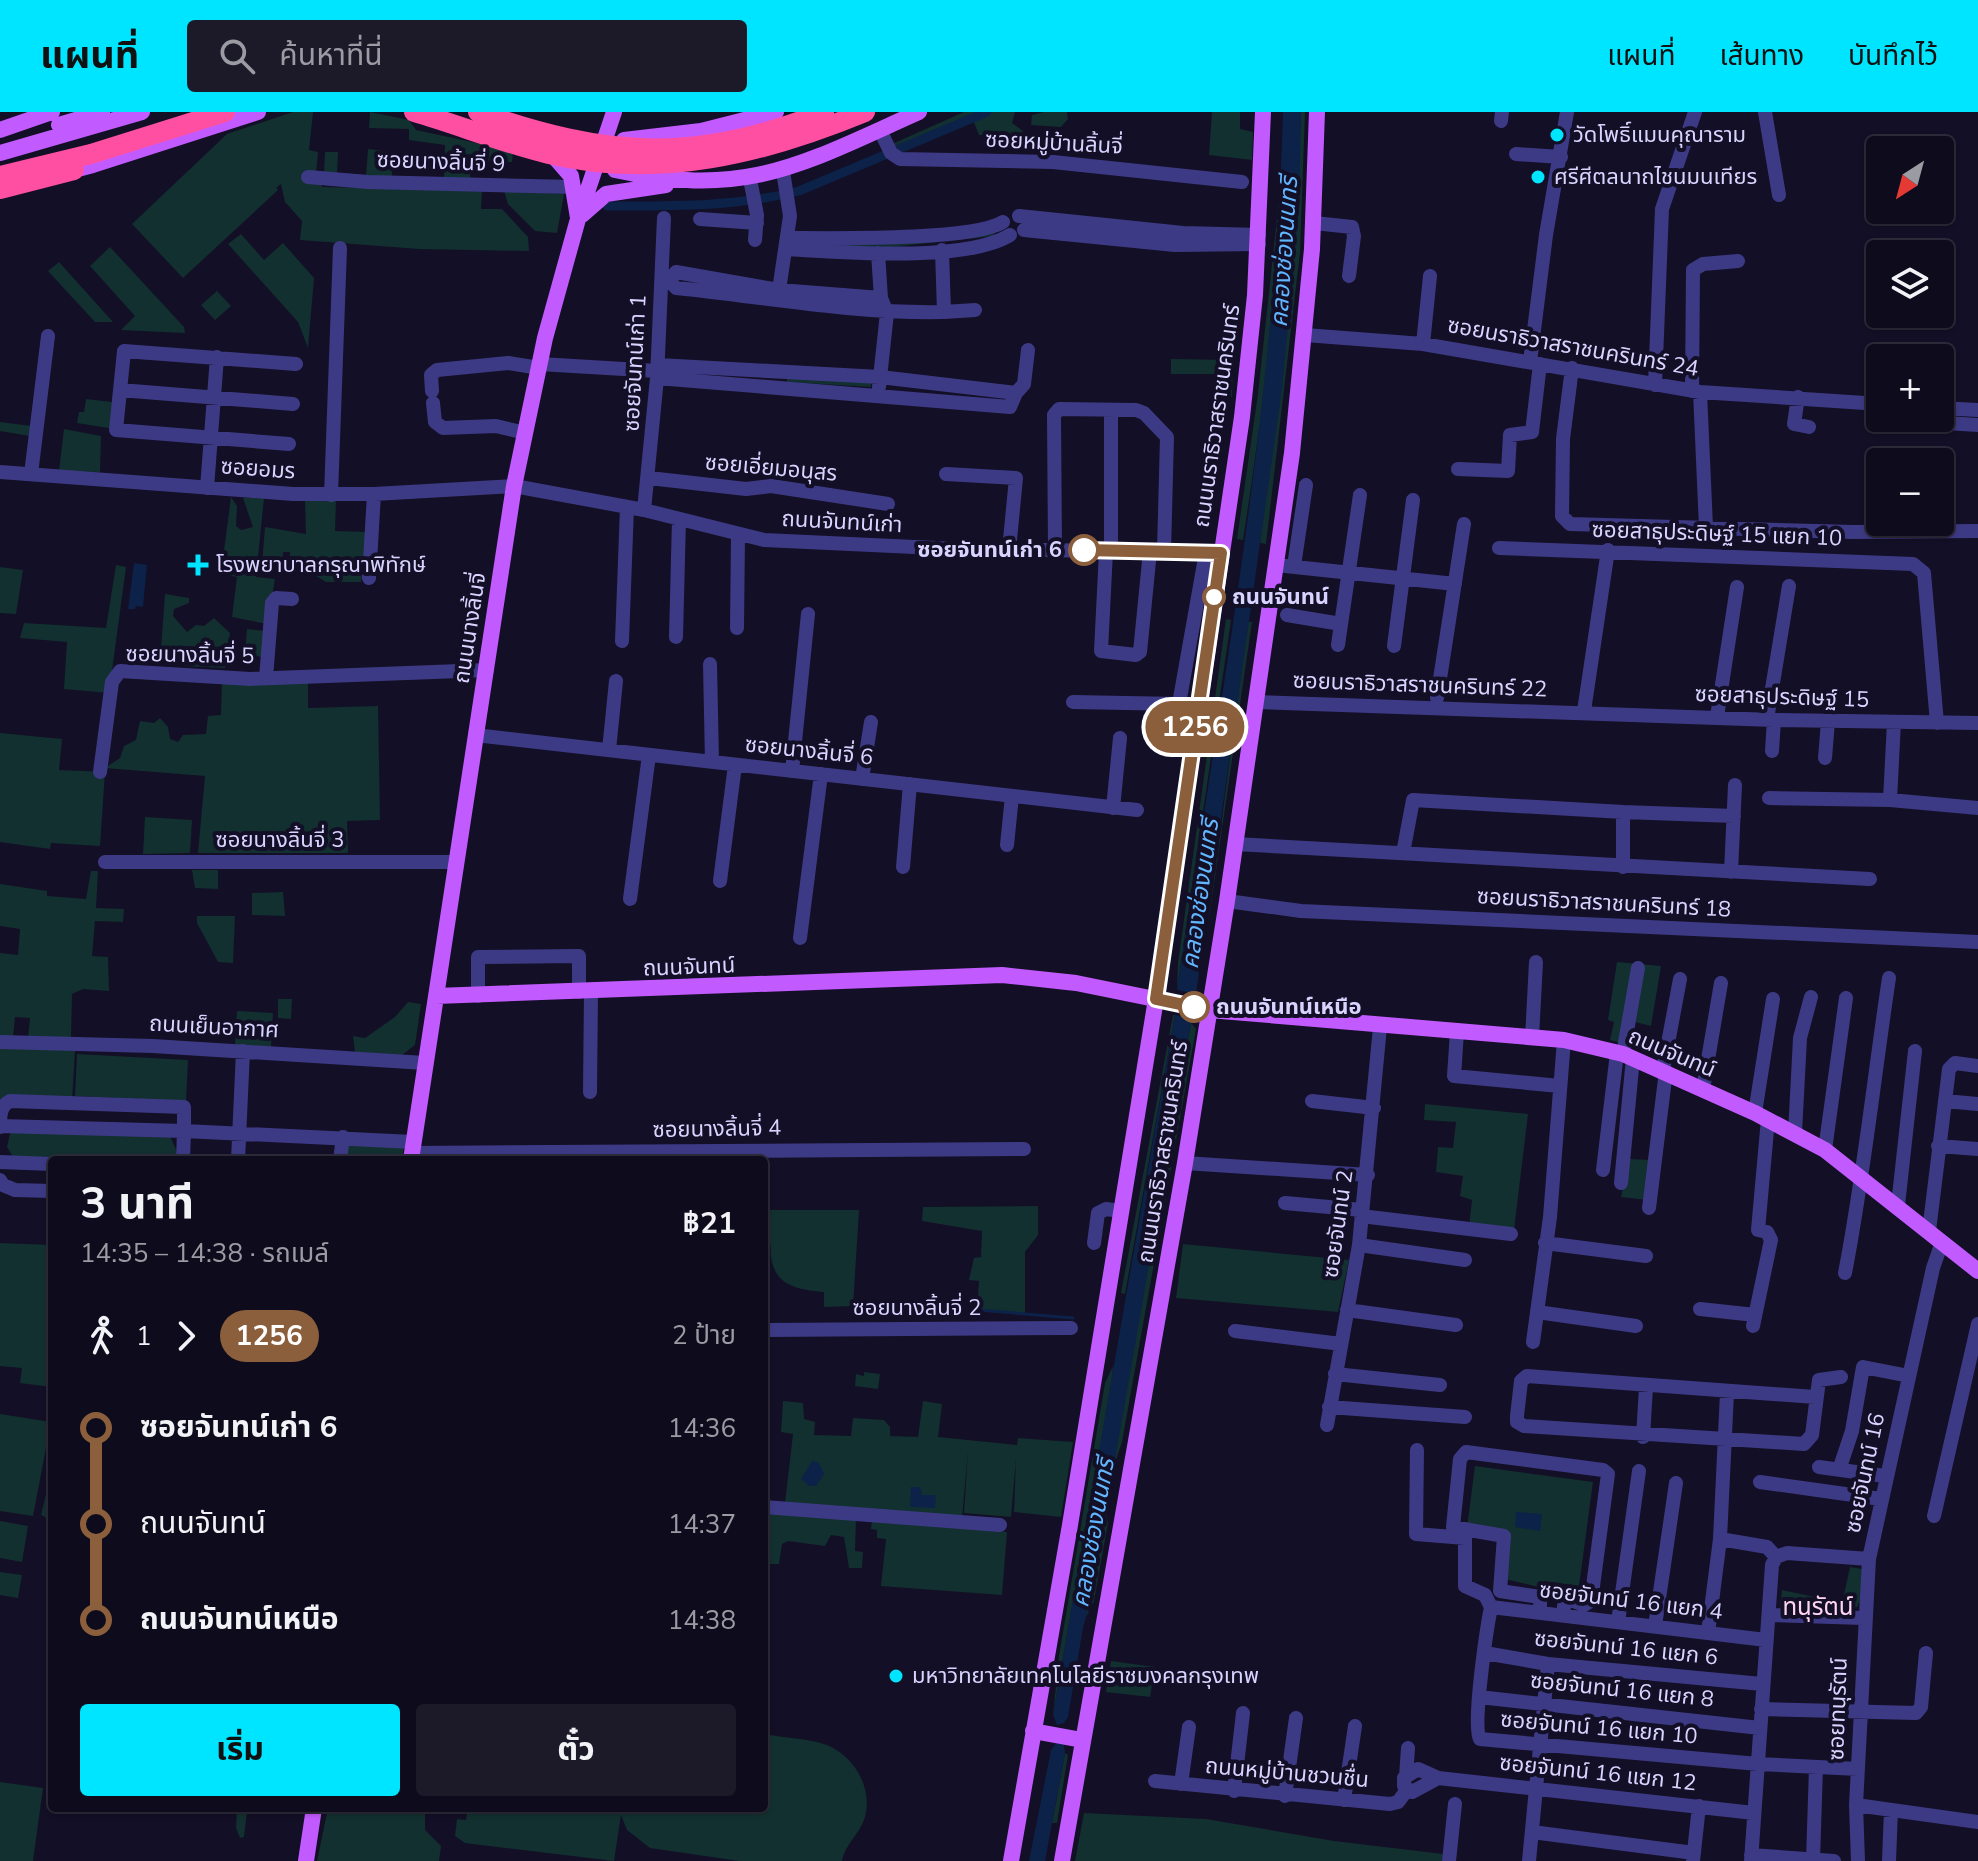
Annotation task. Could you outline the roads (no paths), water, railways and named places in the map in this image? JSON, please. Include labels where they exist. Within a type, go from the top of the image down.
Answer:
[{"type":"highway","points":[[0,176],[91,154],[225,112]]},
{"type":"highway","points":[[414,112],[551,154],[606,163],[653,165],[734,156],[811,134],[865,112]]},
{"type":"highway","points":[[478,112],[567,140],[624,150],[657,151],[729,142],[824,112]]},
{"type":"highway","points":[[0,189],[74,170]]},
{"type":"main road","points":[[0,130],[52,112]]},
{"type":"main road","points":[[0,153],[76,126],[102,112]]},
{"type":"main road","points":[[0,142],[142,112]]},
{"type":"main road","points":[[0,167],[136,133],[197,112]]},
{"type":"main road","points":[[31,161],[74,170],[258,112]]},
{"type":"main road","points":[[434,112],[596,166],[682,182]]},
{"type":"main road","points":[[617,112],[637,139]]},
{"type":"main road","name":"ถนนนางลิ้นจี่","points":[[412,1152],[514,486],[539,366],[578,219],[617,112]]},
{"type":"main road","points":[[604,143],[701,131],[776,112]]},
{"type":"main road","points":[[873,112],[880,130]]},
{"type":"main road","points":[[578,219],[606,194],[682,182],[750,179],[786,184],[880,130],[919,112]]},
{"type":"main road","name":"ถนนนราธิวาสราชนครินทร์","points":[[1011,1861],[1049,1734],[1121,1211],[1162,1000],[1214,552],[1246,384],[1259,239],[1263,112]]},
{"type":"main road","name":"ถนนนราธิวาสราชนครินทร์","points":[[1062,1861],[1185,1163],[1204,1009],[1227,901],[1276,565],[1305,335],[1314,223],[1317,112]]},
{"type":"main road","points":[[136,133],[168,142]]},
{"type":"main road","points":[[550,152],[571,176],[578,219]]},
{"type":"main road","name":"ถนนจันทน์","points":[[436,996],[1002,975],[1076,983],[1204,1009],[1380,1027],[1564,1040],[1624,1055],[1664,1070],[1795,1133],[1864,1177],[1978,1271]]},
{"type":"main road","points":[[1049,1734],[1082,1740]]},
{"type":"main road","points":[[306,1861],[313,1812]]},
{"type":"street","points":[[1458,469],[1508,471],[1510,435],[1532,432],[1546,235],[1567,112]]},
{"type":"street","points":[[1655,385],[1662,209],[1695,112]]},
{"type":"street","points":[[1765,112],[1779,195]]},
{"type":"street","name":"ซอยหมู่บ้านลิ้นจี่","points":[[880,130],[889,150],[905,160],[1053,162],[1242,182]]},
{"type":"street","points":[[1516,154],[1561,157]]},
{"type":"street","name":"ซอยนางลิ้นจี่ 9","points":[[308,177],[368,182],[573,187]]},
{"type":"street","points":[[750,179],[757,219],[755,240]]},
{"type":"street","points":[[778,295],[792,244],[786,184]]},
{"type":"street","name":"ซอยจันทน์เก่า 1","points":[[644,510],[657,371],[664,218]]},
{"type":"street","points":[[700,219],[757,219]]},
{"type":"street","points":[[1314,223],[1352,227],[1354,236],[1349,276]]},
{"type":"street","points":[[792,244],[1014,226],[1175,245],[1259,239]]},
{"type":"street","points":[[792,244],[878,253],[975,248],[1014,226]]},
{"type":"street","points":[[331,495],[340,248]]},
{"type":"street","points":[[942,250],[944,312]]},
{"type":"street","points":[[878,253],[881,298],[887,313],[878,394]]},
{"type":"street","points":[[1706,527],[1696,391],[1693,270],[1703,264],[1738,261]]},
{"type":"street","points":[[881,298],[778,295],[676,288],[670,283],[670,276],[676,272],[778,295],[887,313],[975,310]]},
{"type":"street","points":[[1423,344],[1430,276]]},
{"type":"street","name":"ซอยนราธิวาสราชนครินทร์ 24","points":[[1305,335],[1423,344],[1696,391],[1866,403]]},
{"type":"street","points":[[31,474],[48,336]]},
{"type":"street","points":[[657,371],[779,387],[1010,407],[1024,384],[1028,350]]},
{"type":"street","points":[[289,444],[116,430],[124,351],[296,364]]},
{"type":"street","points":[[207,488],[217,357]]},
{"type":"street","points":[[525,433],[496,426],[443,428],[435,422],[431,375],[437,370],[508,363],[657,371],[779,371],[880,377],[1016,393]]},
{"type":"street","points":[[1572,368],[1563,439],[1564,520],[1576,525],[1853,532],[1978,531]]},
{"type":"street","points":[[779,371],[779,387]]},
{"type":"street","points":[[928,398],[929,382]]},
{"type":"street","points":[[974,387],[974,403]]},
{"type":"street","points":[[120,390],[293,404]]},
{"type":"street","points":[[1798,397],[1794,424],[1809,427]]},
{"type":"street","points":[[1954,409],[1978,410]]},
{"type":"street","points":[[1055,550],[1054,412],[1111,411],[1144,413],[1167,437],[1157,551],[1140,652],[1122,654],[1101,651],[1109,551],[1111,411]]},
{"type":"street","points":[[1954,423],[1978,425]]},
{"type":"street","name":"ซอยอมร","points":[[0,472],[331,495],[514,486]]},
{"type":"street","points":[[946,474],[1016,478],[1018,487],[1009,550]]},
{"type":"street","name":"ซอยเอี่ยมอนุสร","points":[[649,478],[746,489],[771,486],[888,504]]},
{"type":"street","points":[[1294,566],[1306,485]]},
{"type":"street","name":"ถนนจันทน์เก่า","points":[[514,486],[644,510],[738,534],[843,545],[1214,552]]},
{"type":"street","points":[[369,578],[374,494]]},
{"type":"street","points":[[1338,645],[1360,495]]},
{"type":"street","points":[[1394,646],[1413,500]]},
{"type":"street","points":[[622,641],[627,507]]},
{"type":"street","points":[[676,637],[679,519]]},
{"type":"street","points":[[1437,698],[1464,524]]},
{"type":"street","points":[[737,628],[738,534]]},
{"type":"street","name":"ซอยสาธุประดิษฐ์ 15 แยก 10","points":[[1499,548],[1608,550],[1918,566],[1925,584],[1937,723]]},
{"type":"street","points":[[1584,711],[1608,550]]},
{"type":"street","points":[[1179,704],[1214,552]]},
{"type":"street","points":[[1276,565],[1455,584]]},
{"type":"street","points":[[1772,751],[1770,719],[1789,586]]},
{"type":"street","points":[[1717,717],[1737,587]]},
{"type":"street","name":"ซอยนางลิ้นจี่ 5","points":[[266,678],[272,603],[276,598],[292,599]]},
{"type":"street","points":[[792,771],[808,614]]},
{"type":"street","points":[[1287,615],[1341,624]]},
{"type":"street","points":[[710,664],[712,762]]},
{"type":"street","name":"ซอยนางลิ้นจี่ 5","points":[[100,772],[112,682],[120,671],[266,678],[487,670]]},
{"type":"street","points":[[609,750],[616,681]]},
{"type":"street","points":[[1073,702],[1198,707]]},
{"type":"street","name":"ซอยนราธิวาสราชนครินทร์ 22","points":[[1255,702],[1584,711]]},
{"type":"street","name":"ซอยสาธุประดิษฐ์ 15","points":[[1584,711],[1828,721],[1978,723]]},
{"type":"street","points":[[1825,758],[1828,721]]},
{"type":"street","points":[[862,779],[871,722]]},
{"type":"street","points":[[1890,800],[1894,722]]},
{"type":"street","name":"ซอยนางลิ้นจี่ 6","points":[[475,735],[1137,810]]},
{"type":"street","points":[[1113,808],[1120,738]]},
{"type":"street","points":[[630,899],[649,755]]},
{"type":"street","points":[[720,881],[735,765]]},
{"type":"street","points":[[800,938],[821,774]]},
{"type":"street","points":[[903,867],[910,784]]},
{"type":"street","points":[[1731,872],[1735,785]]},
{"type":"street","points":[[1007,845],[1012,796]]},
{"type":"street","points":[[1769,798],[1890,800],[1978,808]]},
{"type":"street","points":[[1403,853],[1413,800],[1734,816]]},
{"type":"street","points":[[1623,812],[1623,867]]},
{"type":"street","points":[[1235,844],[1870,879]]},
{"type":"street","name":"ซอยนางลิ้นจี่ 3","points":[[105,862],[456,862]]},
{"type":"street","name":"ซอยนราธิวาสราชนครินทร์ 18","points":[[1227,901],[1301,911],[1978,942]]},
{"type":"street","points":[[478,996],[478,957],[579,956],[585,992],[590,1092]]},
{"type":"street","points":[[1532,1038],[1536,962]]},
{"type":"street","points":[[1603,1170],[1638,968]]},
{"type":"street","points":[[1845,1273],[1864,1177],[1872,1090],[1889,978]]},
{"type":"street","points":[[1649,1208],[1664,1070],[1680,979]]},
{"type":"street","points":[[1703,1089],[1721,983]]},
{"type":"street","points":[[1795,1133],[1800,1038],[1811,997]]},
{"type":"street","points":[[1825,1150],[1846,998]]},
{"type":"street","points":[[1700,1309],[1754,1320],[1771,1240],[1767,1232],[1758,1230],[1761,1116],[1773,999]]},
{"type":"street","name":"ซอยจันทน์ 2","points":[[1327,1425],[1359,1245],[1380,1027]]},
{"type":"street","points":[[1457,1032],[1454,1076],[1560,1086]]},
{"type":"street","points":[[1533,1342],[1550,1217],[1564,1040]]},
{"type":"street","name":"ถนนเย็นอากาศ","points":[[0,1042],[243,1051],[425,1063]]},
{"type":"street","points":[[238,1156],[243,1051]]},
{"type":"street","points":[[1898,1205],[1915,1051]]},
{"type":"street","points":[[1621,1183],[1624,1055]]},
{"type":"street","name":"ซอยจันทน์ 16","points":[[1776,1557],[1787,1553],[1869,1559],[1936,1236],[1938,1146],[1950,1066],[1978,1066]]},
{"type":"street","points":[[0,1126],[1,1110],[10,1101],[184,1107],[183,1156]]},
{"type":"street","points":[[1312,1101],[1374,1108]]},
{"type":"street","points":[[1945,1101],[1978,1104]]},
{"type":"street","name":"ซอยนางลิ้นจี่ 4","points":[[0,1126],[343,1137],[412,1152],[524,1156]]},
{"type":"street","points":[[341,1156],[343,1137]]},
{"type":"street","points":[[1938,1146],[1978,1149]]},
{"type":"street","name":"ซอยนางลิ้นจี่ 4","points":[[588,1156],[974,1154],[1024,1149]]},
{"type":"street","points":[[0,1162],[48,1164]]},
{"type":"street","points":[[1185,1163],[1368,1175]]},
{"type":"street","points":[[0,1180],[15,1190],[48,1191]]},
{"type":"street","points":[[1285,1203],[1511,1234]]},
{"type":"street","points":[[1094,1243],[1098,1213],[1106,1209],[1121,1211]]},
{"type":"street","points":[[1545,1243],[1646,1256]]},
{"type":"street","points":[[1359,1245],[1465,1260]]},
{"type":"street","points":[[1347,1310],[1456,1325]]},
{"type":"street","points":[[1537,1312],[1636,1326]]},
{"type":"street","points":[[1934,1516],[1978,1324]]},
{"type":"street","name":"ซอยนางลิ้นจี่ 2","points":[[768,1330],[1071,1328]]},
{"type":"street","points":[[1235,1331],[1341,1344]]},
{"type":"street","points":[[1840,1467],[1852,1431],[1863,1367],[1909,1376]]},
{"type":"street","points":[[1335,1374],[1440,1385]]},
{"type":"street","points":[[1815,1397],[1727,1393],[1527,1376],[1521,1381],[1517,1422],[1524,1426],[1643,1437],[1804,1444],[1812,1435],[1819,1380],[1841,1377]]},
{"type":"street","points":[[1643,1437],[1646,1387]]},
{"type":"street","points":[[1708,1633],[1720,1539],[1727,1393]]},
{"type":"street","points":[[1329,1407],[1465,1417]]},
{"type":"street","points":[[1417,1450],[1416,1534],[1465,1538],[1465,1586],[1485,1595],[1491,1607],[1479,1697]]},
{"type":"street","points":[[1466,1452],[1603,1470],[1608,1474],[1591,1601],[1584,1605],[1565,1598],[1549,1589],[1540,1605],[1500,1591],[1504,1536],[1453,1527],[1460,1459],[1466,1452]]},
{"type":"street","points":[[1819,1467],[1840,1467],[1885,1476]]},
{"type":"street","points":[[1618,1622],[1639,1471]]},
{"type":"street","points":[[1760,1482],[1881,1499]]},
{"type":"street","points":[[1655,1626],[1676,1483]]},
{"type":"street","points":[[768,1507],[1000,1525]]},
{"type":"street","points":[[1720,1539],[1767,1547],[1776,1557],[1762,1684],[1751,1858],[1834,1861]]},
{"type":"street","name":"ซอยทนุรัตน์","points":[[1858,1861],[1856,1805],[1863,1618],[1869,1559]]},
{"type":"street","points":[[1563,1615],[1565,1598]]},
{"type":"street","name":"ซอยจันทน์ 16 แยก 4","points":[[1491,1607],[1540,1605],[1563,1615],[1766,1640]]},
{"type":"street","points":[[1769,1615],[1863,1618]]},
{"type":"street","name":"ซอยจันทน์ 16 แยก 6","points":[[1485,1653],[1548,1664],[1762,1684]]},
{"type":"street","points":[[1761,1709],[1918,1712],[1926,1653]]},
{"type":"street","points":[[1529,1861],[1548,1664]]},
{"type":"street","name":"ซอยจันทน์ 16 แยก 8","points":[[1479,1697],[1760,1728]]},
{"type":"street","name":"ซอยจันทน์ 16 แยก 10","points":[[1479,1697],[1476,1728],[1480,1739],[1758,1764],[1858,1769]]},
{"type":"street","points":[[1234,1791],[1243,1713]]},
{"type":"street","points":[[1285,1796],[1296,1718]]},
{"type":"street","points":[[1344,1800],[1355,1726]]},
{"type":"street","points":[[1181,1784],[1189,1727]]},
{"type":"street","points":[[1406,1783],[1408,1748]]},
{"type":"street","points":[[1813,1860],[1816,1767]]},
{"type":"street","name":"ถนนหมู่บ้านชวนชื่น","points":[[1406,1783],[1412,1792],[1438,1778]]},
{"type":"street","name":"ซอยจันทน์ 16 แยก 12","points":[[1438,1778],[1754,1813]]},
{"type":"street","name":"ถนนหมู่บ้านชวนชื่น","points":[[1155,1781],[1390,1804],[1398,1802],[1406,1783]]},
{"type":"street","points":[[1449,1861],[1455,1804]]},
{"type":"street","points":[[1856,1805],[1978,1822]]},
{"type":"street","points":[[1532,1832],[1694,1857],[1699,1806]]},
{"type":"street","points":[[1889,1861],[1891,1810]]},
{"type":"water","name":"คลองช่องนนทรี","points":[[1283,112],[1301,112],[1299,208],[1282,389],[1196,994],[1177,990],[1257,443],[1278,223]]},
{"type":"water","points":[[134,563],[147,565],[143,607],[128,609]]},
{"type":"water","name":"คลองช่องนนทรี","points":[[1175,1015],[1192,1018],[1091,1598],[1068,1717],[1064,1723],[1057,1725],[1053,1715]]},
{"type":"water","points":[[813,1460],[819,1463],[824,1474],[816,1486],[809,1486],[801,1479]]},
{"type":"water","points":[[911,1487],[920,1487],[922,1495],[936,1495],[935,1508],[910,1507]]},
{"type":"water","points":[[1516,1512],[1542,1514],[1540,1531],[1515,1527]]},
{"type":"water","points":[[1056,1743],[1064,1745],[1065,1753],[1045,1861],[1029,1861],[1051,1750]]},
{"type":"waterway","points":[[607,206],[728,203],[799,191],[987,112]]},
{"type":"waterway","points":[[979,1310],[1073,1318]]},
{"type":"place","name":"วัดโพธิ์แมนคุณาราม","points":[[1557,135]]},
{"type":"place","name":"ศรีศีตลนาถไชนมนเทียร","points":[[1538,177]]},
{"type":"place","name":"ซอยจันทน์เก่า 6","points":[[1084,550]]},
{"type":"place","name":"โรงพยาบาลกรุณาพิทักษ์","points":[[198,565]]},
{"type":"place","name":"ถนนจันทน์","points":[[1214,597]]},
{"type":"place","name":"ถนนจันทน์เหนือ","points":[[1194,1007]]},
{"type":"place","name":"มหาวิทยาลัยเทคโนโลยีราชมงคลกรุงเทพ","points":[[896,1676]]},
{"type":"district","name":"ทนุรัตน์","points":[[1818,1607]]}]
